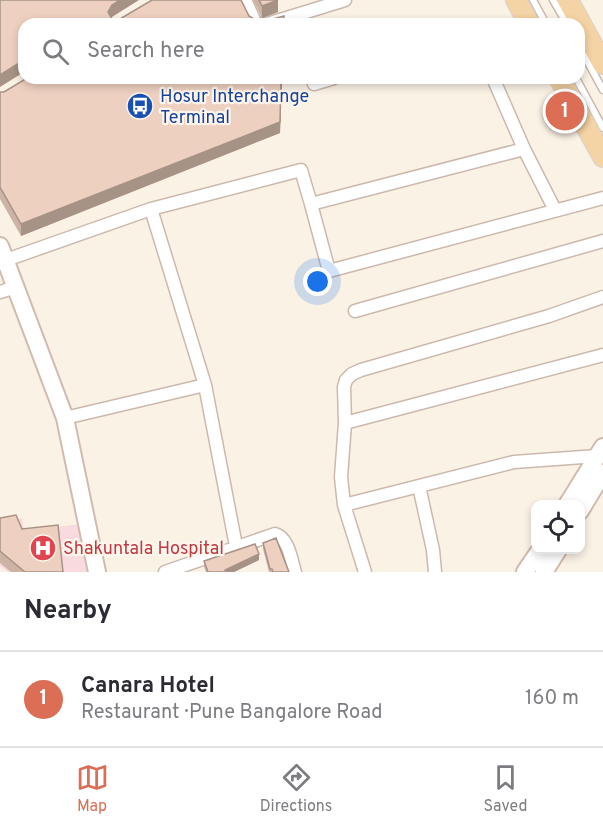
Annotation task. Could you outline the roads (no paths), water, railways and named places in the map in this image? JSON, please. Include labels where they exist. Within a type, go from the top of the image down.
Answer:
[{"type":"main road","points":[[516,0],[526,18]]},
{"type":"main road","points":[[568,0],[578,18]]},
{"type":"main road","points":[[585,31],[603,64]]},
{"type":"main road","points":[[562,84],[603,157]]},
{"type":"main road","points":[[3,253],[65,418],[97,572]]},
{"type":"main road","points":[[569,500],[600,451]]},
{"type":"main road","points":[[585,503],[603,473]]},
{"type":"main road","points":[[525,572],[537,554]]},
{"type":"main road","points":[[544,572],[555,554]]},
{"type":"street","points":[[244,0],[253,18]]},
{"type":"street","points":[[286,18],[345,0]]},
{"type":"street","points":[[496,84],[524,149],[555,210]]},
{"type":"street","points":[[311,204],[524,149]]},
{"type":"street","points":[[3,253],[151,209],[301,170],[329,271],[603,198]]},
{"type":"street","points":[[151,209],[205,385],[236,546]]},
{"type":"street","points":[[355,311],[603,242]]},
{"type":"street","points":[[0,292],[16,286]]},
{"type":"street","points":[[365,572],[344,505],[341,477],[346,380],[352,374],[549,316],[603,297]]},
{"type":"street","points":[[345,423],[603,355]]},
{"type":"street","points":[[65,418],[205,385]]},
{"type":"street","points":[[344,505],[514,462],[600,451]]},
{"type":"street","points":[[419,486],[434,550],[435,572]]},
{"type":"street","points":[[165,572],[275,534],[281,535],[285,541],[295,572]]},
{"type":"lane","points":[[533,0],[543,18]]},
{"type":"lane","points":[[553,0],[564,18]]},
{"type":"lane","points":[[585,57],[603,90]]},
{"type":"lane","points":[[579,84],[603,128]]},
{"type":"place","name":"Hosur Interchange Terminal","points":[[140,106]]},
{"type":"place","name":"Canara Hotel","points":[[565,111]]},
{"type":"place","name":"Shakuntala Hospital","points":[[43,548]]}]
